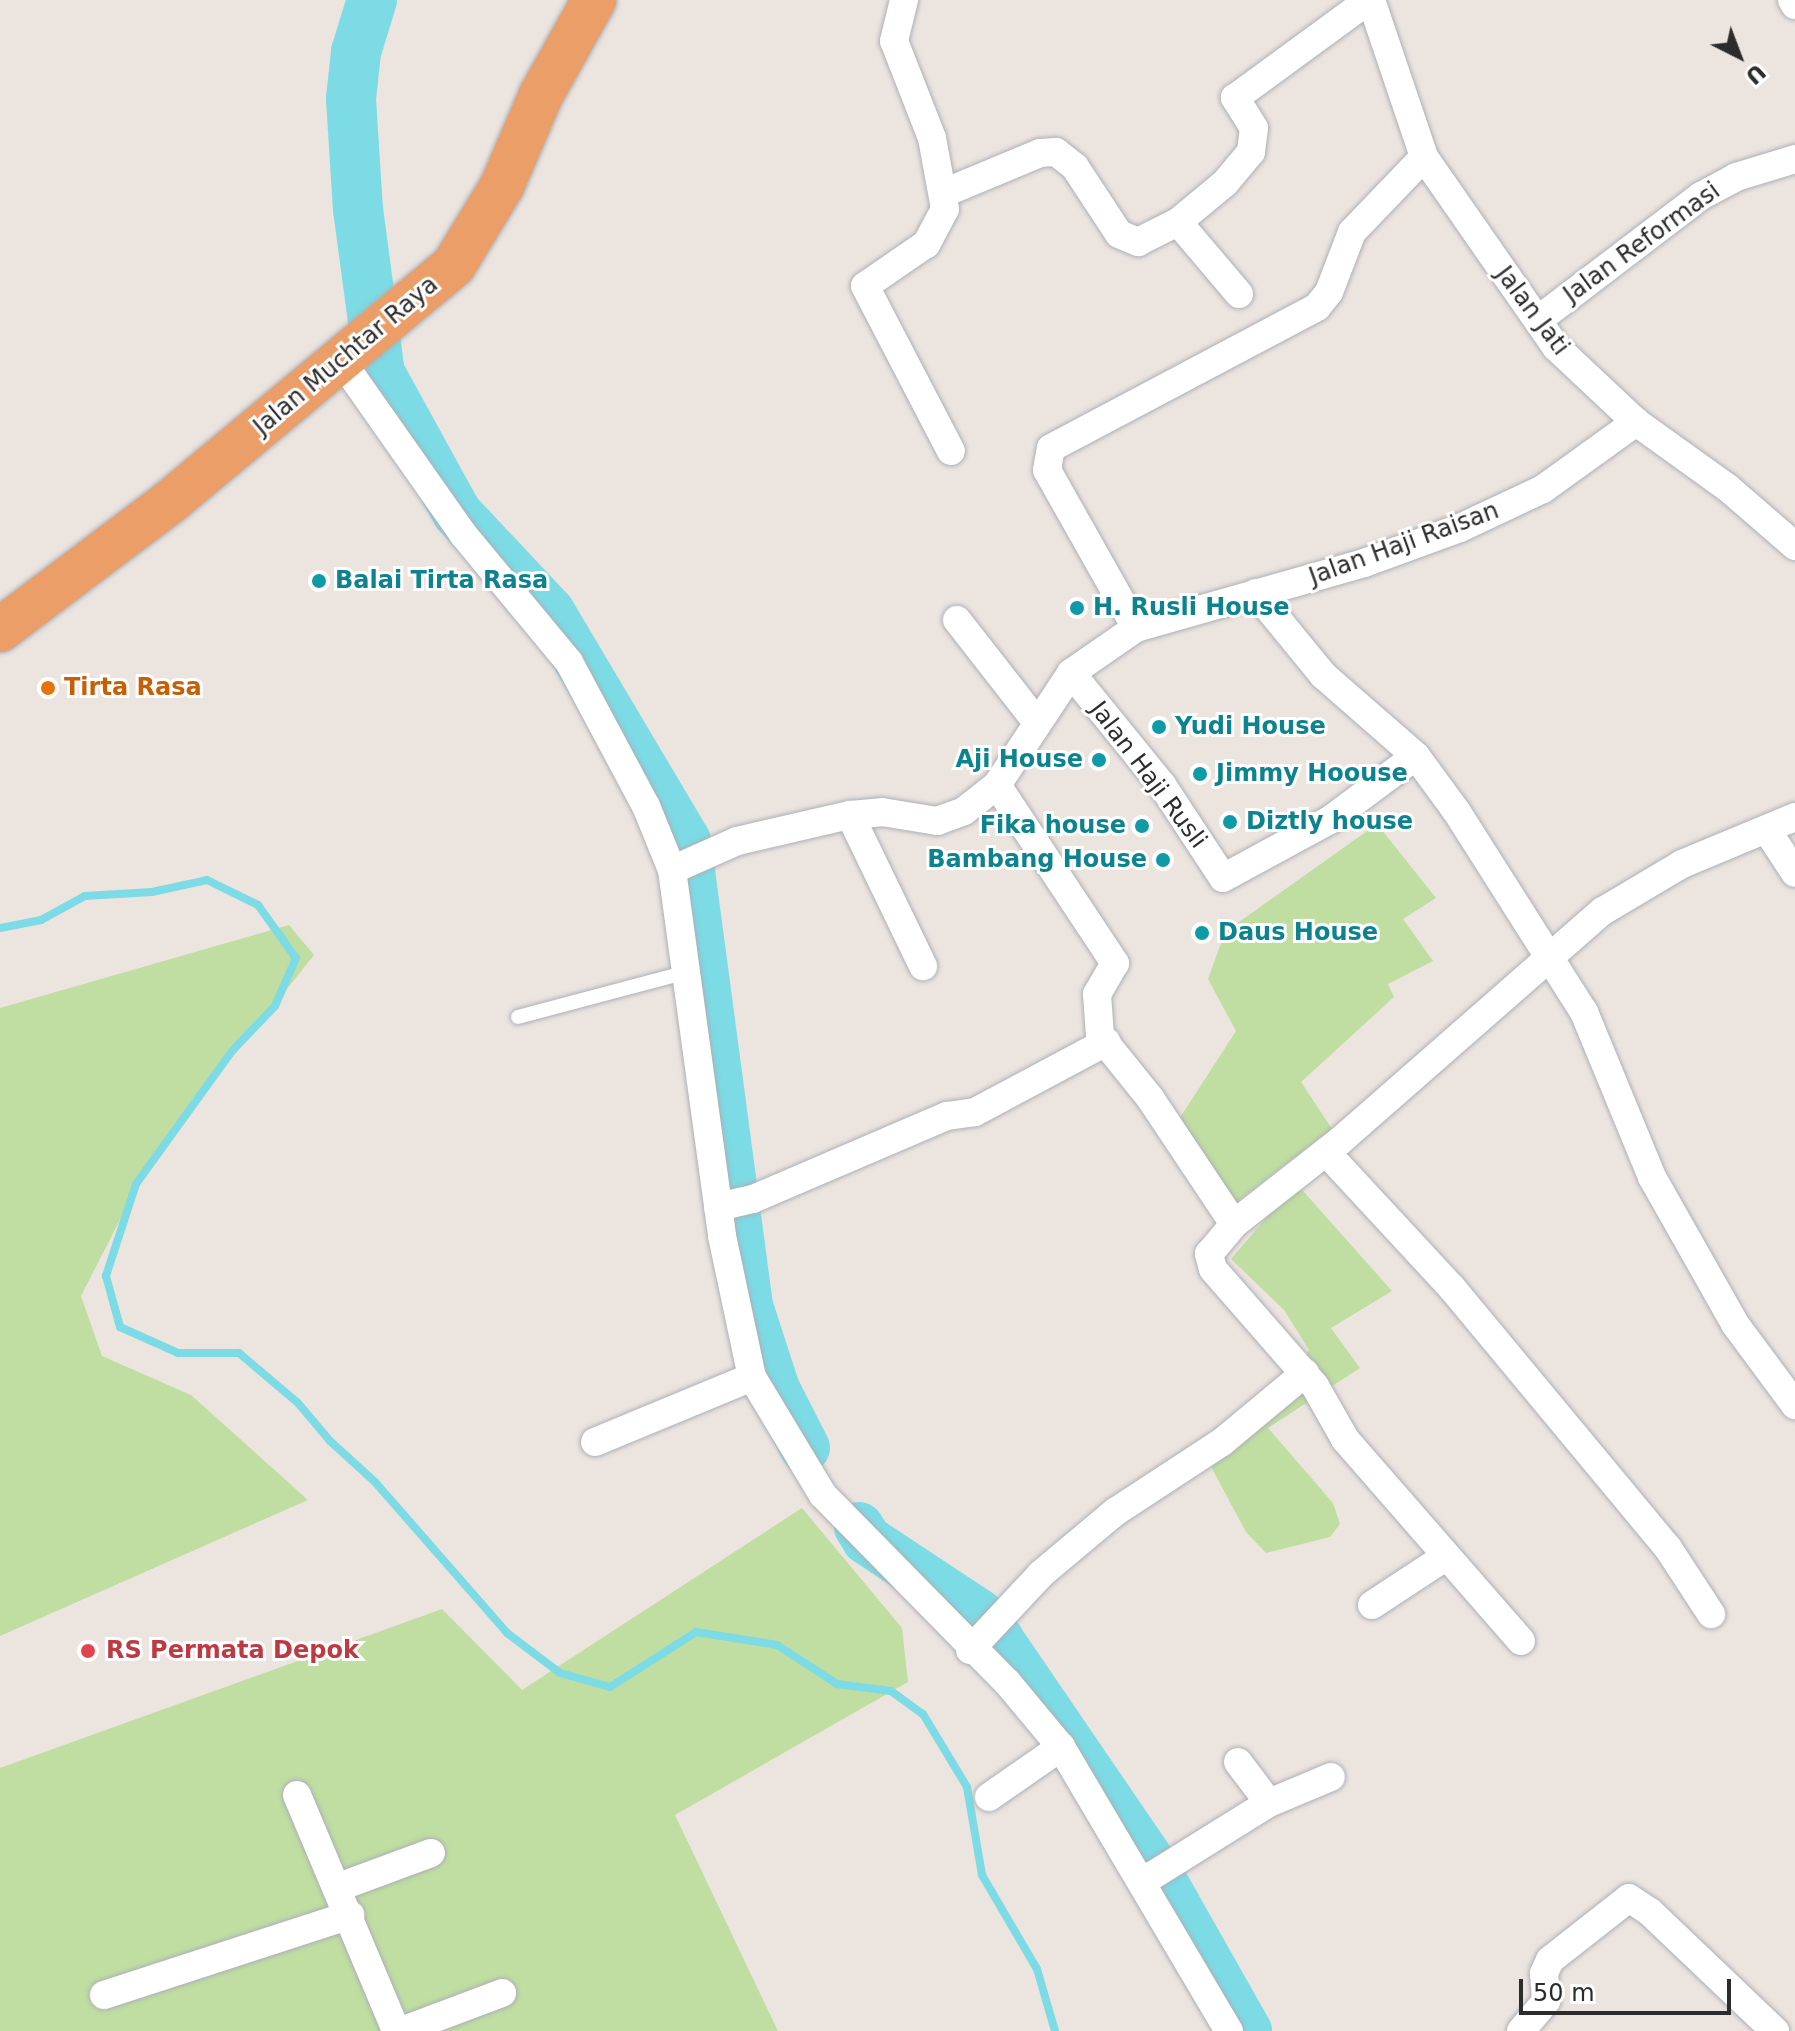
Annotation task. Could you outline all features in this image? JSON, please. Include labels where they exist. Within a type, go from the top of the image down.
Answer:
[{"type":"highway","name":"Jalan Muchtar Raya","points":[[0,630],[171,501],[454,265],[502,186],[565,48],[594,0]]},
{"type":"street","points":[[904,0],[894,41],[932,138],[944,193],[939,226],[926,244],[865,286],[951,451]]},
{"type":"street","points":[[944,193],[1040,153],[1056,152],[1075,167],[1119,234],[1138,242],[1178,222],[1225,183],[1251,152],[1254,128],[1235,98],[1370,0]]},
{"type":"street","name":"Jalan Jati","points":[[1370,0],[1424,157],[1538,320],[1586,379],[1636,422],[1728,488],[1795,546]]},
{"type":"street","points":[[1792,0],[1795,5]]},
{"type":"street","points":[[1136,628],[1047,470],[1047,454],[1066,436],[1107,420],[1317,307],[1329,292],[1352,232],[1424,157]]},
{"type":"street","name":"Jalan Reformasi","points":[[1538,320],[1701,196],[1736,177],[1795,159]]},
{"type":"street","points":[[1178,222],[1239,294]]},
{"type":"street","points":[[348,352],[463,534],[569,662],[678,869],[687,972],[730,1205],[752,1377],[823,1495],[976,1644],[1061,1747],[1153,1877],[1229,2031]]},
{"type":"street","name":"Jalan Haji Raisan","points":[[678,869],[737,841],[850,815],[882,812],[937,821],[964,811],[997,785],[1036,721],[1071,673],[1136,628],[1364,563],[1460,528],[1543,489],[1636,422]]},
{"type":"street","points":[[1256,593],[1323,675],[1416,756],[1584,1012],[1652,1177],[1735,1324],[1795,1405]]},
{"type":"street","points":[[957,620],[1036,721]]},
{"type":"street","name":"Jalan Haji Rusli","points":[[1071,673],[1162,785],[1223,878],[1330,820],[1416,756]]},
{"type":"street","points":[[997,785],[1115,963],[1097,994],[1094,1013],[1106,1042],[1150,1098],[1234,1224]]},
{"type":"street","points":[[850,815],[923,966]]},
{"type":"street","points":[[1521,1641],[1345,1439],[1305,1373],[1213,1269],[1209,1254],[1234,1224],[1326,1152],[1502,1001],[1547,955],[1646,882],[1795,817]]},
{"type":"street","points":[[1767,830],[1795,873]]},
{"type":"street","points":[[730,1205],[947,1116],[975,1112],[1106,1042]]},
{"type":"street","points":[[1326,1152],[1452,1288],[1668,1548],[1711,1614]]},
{"type":"street","points":[[976,1644],[1041,1574],[1115,1512],[1222,1442],[1305,1373]]},
{"type":"street","points":[[595,1442],[752,1377]]},
{"type":"street","points":[[1372,1605],[1445,1557]]},
{"type":"street","points":[[989,1797],[1061,1747]]},
{"type":"street","points":[[1238,1762],[1269,1803]]},
{"type":"street","points":[[1153,1877],[1269,1803],[1331,1777]]},
{"type":"street","points":[[297,1795],[399,2031],[502,1993]]},
{"type":"street","points":[[339,1887],[431,1853]]},
{"type":"street","points":[[1521,2031],[1546,2001],[1544,1973],[1550,1960],[1629,1898],[1650,1912],[1775,2031]]},
{"type":"street","points":[[104,1995],[350,1915]]},
{"type":"lane","points":[[518,1017],[687,972]]},
{"type":"green space","points":[[1377,824],[1436,898],[1403,919],[1433,961],[1388,984],[1394,997],[1301,1082],[1332,1129],[1231,1206],[1172,1130],[1236,1031],[1208,979],[1225,932]]},
{"type":"green space","points":[[289,925],[314,955],[150,1161],[81,1296],[102,1356],[191,1395],[308,1500],[0,1636],[0,1008]]},
{"type":"green space","points":[[1296,1183],[1392,1291],[1331,1328],[1360,1368],[1268,1428],[1333,1503],[1340,1524],[1330,1537],[1266,1553],[1246,1532],[1209,1463],[1283,1386],[1309,1350],[1284,1310],[1231,1259]]},
{"type":"green space","points":[[802,1508],[902,1628],[908,1682],[675,1815],[778,2031],[0,2031],[0,1768],[442,1609],[522,1690]]},
{"type":"waterway","points":[[372,0],[356,52],[351,99],[358,209],[380,373],[457,513],[550,612],[686,841],[748,1306],[775,1389],[805,1448]]},
{"type":"waterway","points":[[0,928],[41,920],[85,896],[152,892],[207,880],[258,905],[296,958],[275,1006],[232,1051],[136,1184],[106,1276],[120,1327],[178,1353],[239,1353],[298,1403],[330,1441],[375,1482],[507,1633],[560,1673],[610,1687],[696,1632],[777,1645],[837,1684],[891,1691],[923,1714],[967,1787],[982,1875],[1037,1969],[1055,2031]]},
{"type":"waterway","points":[[859,1527],[867,1540],[979,1614],[1157,1872],[1247,2031]]},
{"type":"place","name":"Balai Tirta Rasa","points":[[319,581]]},
{"type":"place","name":"H. Rusli House","points":[[1077,608]]},
{"type":"place","name":"Tirta Rasa","points":[[48,688]]},
{"type":"place","name":"Yudi House","points":[[1159,727]]},
{"type":"place","name":"Aji House","points":[[1099,760]]},
{"type":"place","name":"Jimmy Hoouse","points":[[1200,774]]},
{"type":"place","name":"Diztly house","points":[[1230,822]]},
{"type":"place","name":"Fika house","points":[[1142,826]]},
{"type":"place","name":"Bambang House","points":[[1163,860]]},
{"type":"place","name":"Daus House","points":[[1202,933]]},
{"type":"place","name":"RS Permata Depok","points":[[88,1651]]}]
